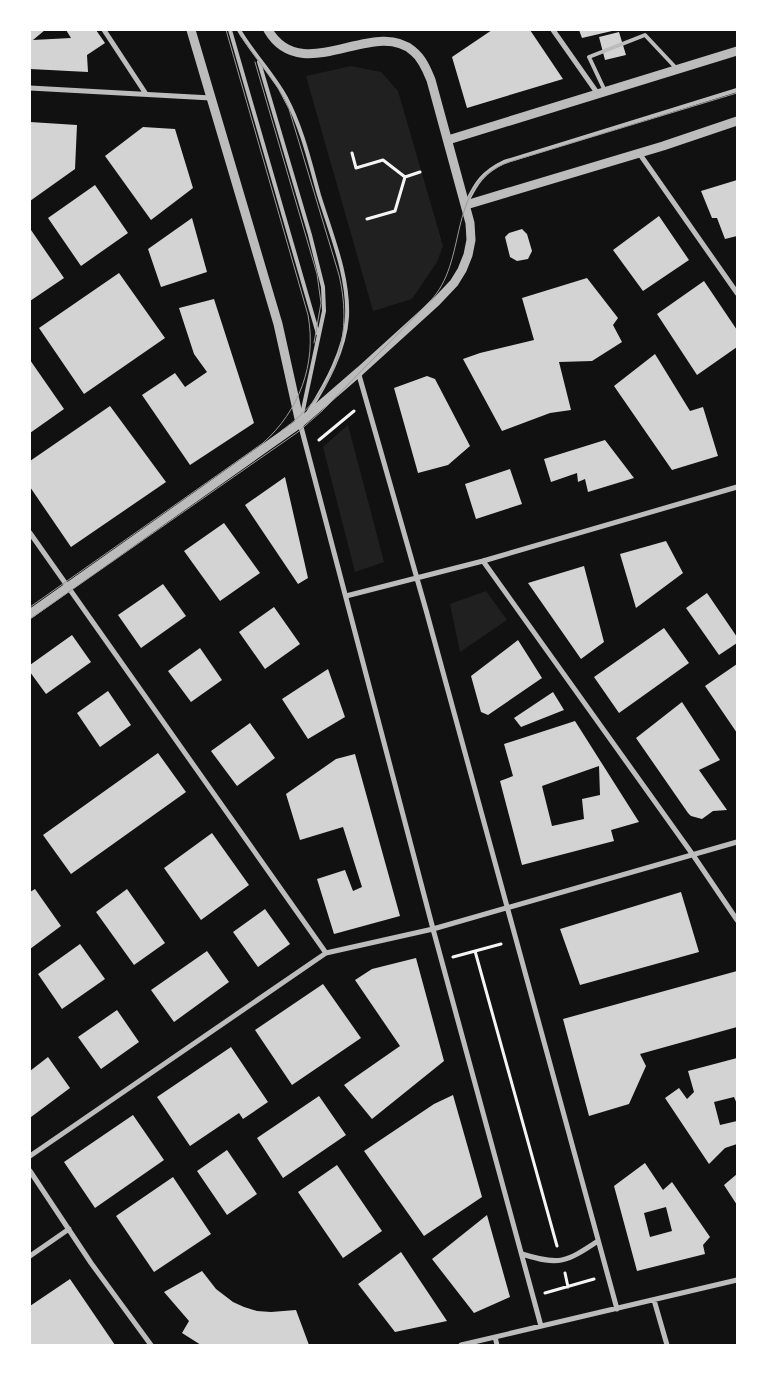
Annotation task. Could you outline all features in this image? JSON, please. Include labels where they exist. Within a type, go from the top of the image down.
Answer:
[{"type":"street","points":[[104,30],[146,94]]},
{"type":"street","points":[[191,30],[278,324],[300,423],[433,929],[541,1326]]},
{"type":"street","points":[[553,30],[602,94]]},
{"type":"street","points":[[30,614],[300,423],[360,371],[443,294],[458,277],[465,262],[471,240],[466,204],[428,73],[419,58],[407,46],[394,42],[377,42],[319,53],[302,54],[284,48],[270,32]]},
{"type":"street","points":[[448,140],[737,51]]},
{"type":"street","points":[[30,88],[211,98]]},
{"type":"street","points":[[466,204],[639,153],[737,121]]},
{"type":"street","points":[[639,153],[737,293]]},
{"type":"street","points":[[360,371],[359,375],[617,1308]]},
{"type":"street","points":[[346,596],[483,561],[737,488]]},
{"type":"street","points":[[30,532],[326,953]]},
{"type":"street","points":[[483,561],[693,855],[737,920]]},
{"type":"street","points":[[30,1156],[326,953],[433,929],[737,842]]},
{"type":"street","points":[[30,1171],[151,1345]]},
{"type":"street","points":[[30,1256],[69,1229]]},
{"type":"street","points":[[522,1254],[544,1261],[562,1261],[598,1241]]},
{"type":"street","points":[[462,1345],[737,1280]]},
{"type":"street","points":[[654,1300],[667,1345]]},
{"type":"street","points":[[495,1337],[497,1345]]},
{"type":"lane","points":[[230,30],[319,336]]},
{"type":"lane","points":[[239,30],[286,98],[296,122],[343,274],[346,291],[347,318],[339,352],[327,382],[300,423]]},
{"type":"lane","points":[[602,94],[589,57],[645,35],[678,70]]},
{"type":"lane","points":[[258,58],[297,189],[323,288],[324,311],[300,423]]},
{"type":"lane","points":[[466,204],[475,184],[486,173],[504,162],[737,90]]},
{"type":"path","points":[[352,152],[356,168],[383,160],[405,177]]},
{"type":"path","points":[[405,177],[420,172]]},
{"type":"path","points":[[367,219],[395,211],[405,177]]},
{"type":"path","points":[[316,447],[319,439],[354,412]]},
{"type":"path","points":[[452,957],[501,944]]},
{"type":"path","points":[[475,951],[559,1253]]},
{"type":"path","points":[[564,1272],[568,1287]]},
{"type":"path","points":[[544,1293],[594,1279]]},
{"type":"shaded area","points":[[351,66],[381,72],[398,91],[443,246],[437,262],[412,299],[373,311],[306,76]]},
{"type":"shaded area","points":[[348,425],[384,562],[355,572],[323,447]]},
{"type":"shaded area","points":[[486,591],[507,620],[460,652],[450,604]]},
{"type":"building","points":[[30,30],[45,30],[33,40],[71,38],[66,30],[96,30],[105,43],[87,55],[88,72],[30,69]]},
{"type":"building","points":[[492,30],[530,30],[563,79],[467,108],[452,57]]},
{"type":"building","points":[[579,30],[612,30],[612,31],[582,38]]},
{"type":"building","points":[[619,32],[626,55],[605,60],[599,37]]},
{"type":"building","points":[[30,122],[77,125],[75,169],[30,201]]},
{"type":"building","points":[[143,127],[175,129],[193,188],[151,220],[105,156]]},
{"type":"building","points":[[737,180],[737,236],[725,239],[717,218],[712,218],[701,191]]},
{"type":"building","points":[[95,185],[128,233],[81,266],[48,218]]},
{"type":"building","points":[[659,216],[689,260],[643,291],[613,250]]},
{"type":"building","points":[[192,218],[207,272],[161,287],[148,249]]},
{"type":"building","points":[[522,229],[527,234],[532,251],[528,259],[517,261],[510,257],[505,237],[509,233]]},
{"type":"building","points":[[30,231],[64,278],[30,301]]},
{"type":"building","points":[[119,273],[165,338],[84,394],[39,328]]},
{"type":"building","points":[[587,278],[618,318],[613,325],[622,342],[592,361],[559,362],[571,410],[550,413],[502,431],[463,359],[534,340],[522,298]]},
{"type":"building","points":[[704,281],[737,330],[737,347],[697,375],[657,314]]},
{"type":"building","points":[[214,299],[254,423],[190,465],[142,395],[175,373],[185,387],[207,372],[194,354],[179,308]]},
{"type":"building","points":[[655,354],[690,411],[703,407],[718,456],[672,470],[614,386]]},
{"type":"building","points":[[30,360],[64,409],[30,433]]},
{"type":"building","points":[[427,376],[435,379],[470,446],[448,465],[418,473],[394,388]]},
{"type":"building","points":[[110,406],[166,482],[71,547],[30,487],[30,461]]},
{"type":"building","points":[[605,440],[634,478],[588,492],[585,479],[578,482],[577,473],[551,482],[544,459]]},
{"type":"building","points":[[510,469],[522,504],[476,519],[465,484]]},
{"type":"building","points":[[285,477],[308,578],[298,584],[245,505]]},
{"type":"building","points":[[224,523],[260,573],[220,601],[184,551]]},
{"type":"building","points":[[666,541],[683,573],[636,608],[620,554]]},
{"type":"building","points":[[584,566],[604,642],[581,659],[528,583]]},
{"type":"building","points":[[163,584],[186,616],[141,648],[118,615]]},
{"type":"building","points":[[707,593],[737,637],[737,643],[719,655],[686,608]]},
{"type":"building","points":[[274,607],[300,644],[265,669],[239,632]]},
{"type":"building","points":[[664,628],[689,663],[619,713],[594,677]]},
{"type":"building","points":[[72,635],[91,662],[46,694],[30,672],[30,665]]},
{"type":"building","points":[[518,640],[542,678],[488,715],[481,712],[471,676]]},
{"type":"building","points":[[200,648],[222,680],[191,702],[168,671]]},
{"type":"building","points":[[737,664],[737,733],[705,686]]},
{"type":"building","points":[[328,669],[345,717],[308,739],[282,699]]},
{"type":"building","points":[[108,691],[131,725],[100,747],[77,713]]},
{"type":"building","points":[[553,692],[564,710],[521,727],[514,718]]},
{"type":"building","points":[[682,702],[720,760],[699,770],[727,810],[713,811],[702,819],[691,816],[688,813],[636,738]]},
{"type":"building","points":[[575,721],[639,822],[611,830],[614,841],[522,865],[500,781],[513,776],[504,744]],"holes":[[[599,766],[600,795],[582,799],[584,819],[552,826],[542,786]]]},
{"type":"building","points":[[250,723],[275,758],[237,786],[211,751]]},
{"type":"building","points":[[158,753],[186,792],[71,874],[43,835]]},
{"type":"building","points":[[355,754],[400,916],[334,934],[317,879],[345,870],[353,891],[362,887],[343,827],[300,840],[286,794],[336,759]]},
{"type":"building","points":[[212,833],[249,885],[201,920],[164,868]]},
{"type":"building","points":[[35,889],[61,926],[30,949],[30,892]]},
{"type":"building","points":[[127,889],[165,943],[134,965],[96,912]]},
{"type":"building","points":[[681,892],[699,952],[580,985],[560,929]]},
{"type":"building","points":[[265,909],[290,944],[258,967],[233,932]]},
{"type":"building","points":[[80,944],[105,979],[62,1009],[38,974]]},
{"type":"building","points":[[207,951],[229,982],[174,1022],[151,990]]},
{"type":"building","points":[[416,958],[444,1061],[372,1119],[344,1085],[400,1046],[355,980],[372,969]]},
{"type":"building","points":[[737,971],[737,1027],[640,1054],[646,1066],[629,1104],[589,1116],[563,1019]]},
{"type":"building","points":[[323,984],[361,1038],[292,1085],[255,1030]]},
{"type":"building","points":[[117,1010],[139,1042],[101,1069],[78,1037]]},
{"type":"building","points":[[231,1047],[268,1102],[243,1119],[239,1113],[190,1146],[157,1097]]},
{"type":"building","points":[[48,1057],[70,1088],[31,1117],[30,1071]]},
{"type":"building","points":[[737,1058],[737,1104],[734,1097],[714,1102],[720,1125],[737,1121],[737,1144],[725,1148],[709,1164],[665,1098],[679,1088],[687,1099],[694,1092],[688,1071]]},
{"type":"building","points":[[453,1095],[482,1197],[424,1236],[364,1151],[434,1104]]},
{"type":"building","points":[[319,1096],[346,1135],[283,1178],[257,1138]]},
{"type":"building","points":[[133,1115],[164,1160],[95,1208],[64,1162]]},
{"type":"building","points":[[227,1150],[257,1194],[227,1215],[197,1171]]},
{"type":"building","points":[[645,1163],[663,1190],[672,1182],[710,1237],[703,1245],[705,1254],[637,1271],[614,1186]],"holes":[[[666,1207],[672,1231],[650,1237],[644,1213]]]},
{"type":"building","points":[[337,1165],[382,1231],[343,1258],[298,1192]]},
{"type":"building","points":[[737,1174],[737,1205],[724,1185]]},
{"type":"building","points":[[173,1177],[211,1234],[154,1272],[116,1216]]},
{"type":"building","points":[[487,1215],[510,1297],[474,1313],[432,1259]]},
{"type":"building","points":[[401,1252],[447,1321],[395,1332],[358,1284]]},
{"type":"building","points":[[202,1271],[216,1289],[233,1302],[244,1307],[257,1311],[271,1312],[296,1310],[309,1345],[201,1345],[182,1333],[189,1321],[164,1292]]},
{"type":"building","points":[[70,1279],[115,1345],[30,1345],[30,1306]]},
{"type":"tram line","points":[[30,607],[263,443],[286,416],[302,385],[310,351],[308,315],[226,30]]},
{"type":"tram line","points":[[240,35],[278,88],[289,109],[339,275],[343,299],[344,321],[336,363],[327,382],[315,400],[300,416],[281,431]]},
{"type":"tram line","points":[[255,62],[317,274],[321,303],[314,343]]},
{"type":"tram line","points":[[30,619],[298,432],[322,411],[433,298],[444,281],[451,262],[467,203],[476,186],[489,172],[509,162],[737,93]]}]
